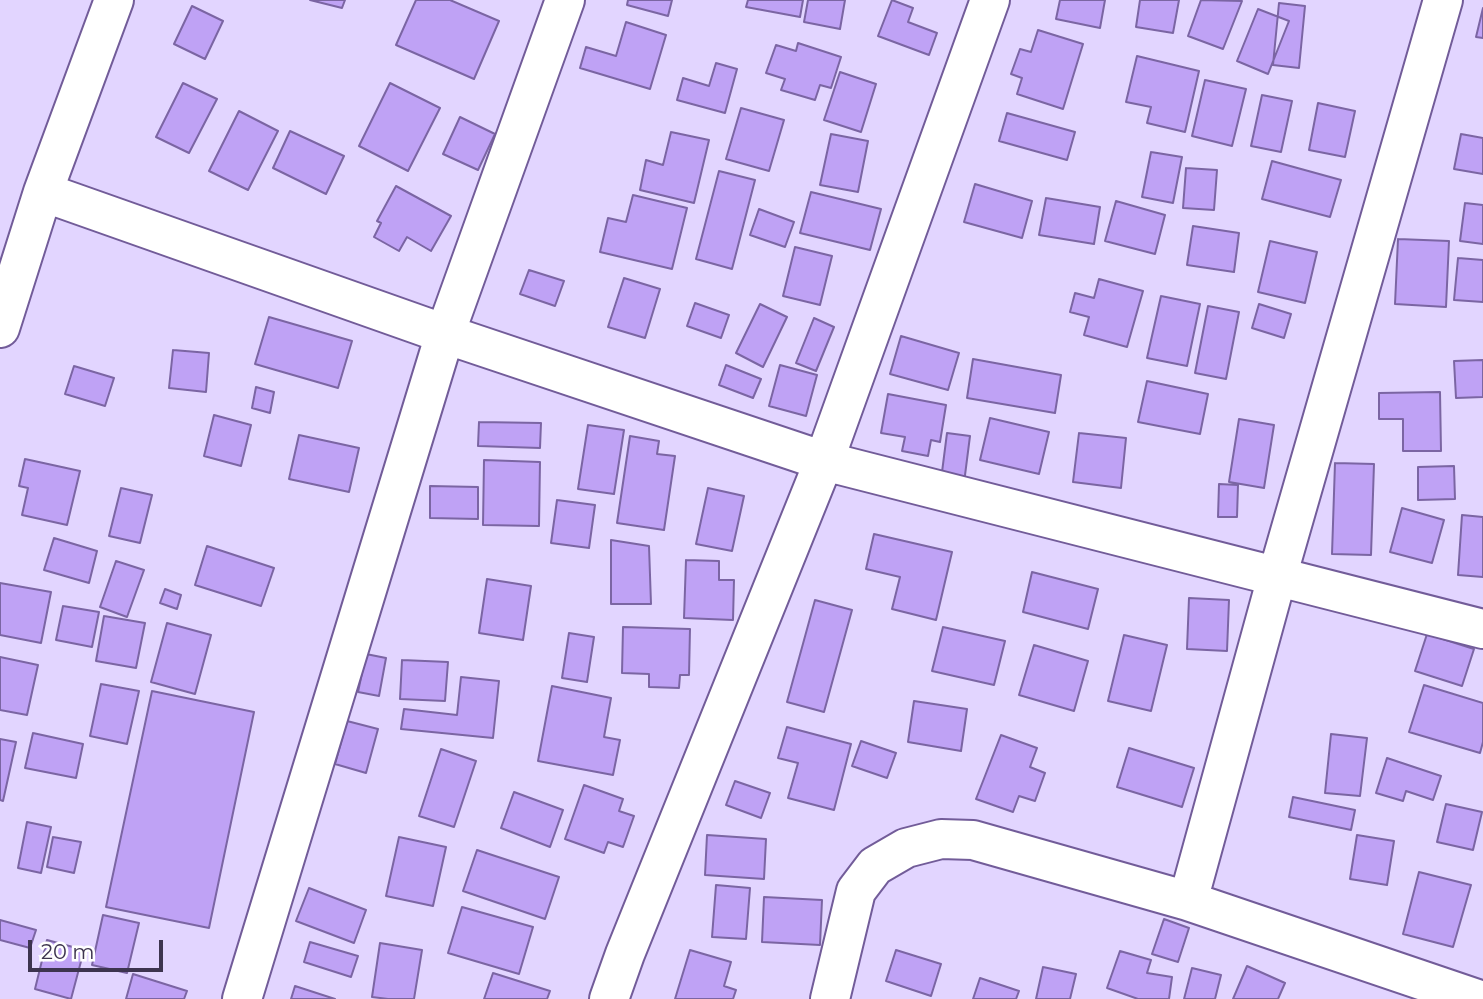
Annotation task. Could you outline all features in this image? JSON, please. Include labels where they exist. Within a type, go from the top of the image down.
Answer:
[{"type":"street","points":[[0,328],[43,192],[114,0]]},
{"type":"street","points":[[243,999],[445,334],[565,0]]},
{"type":"street","points":[[609,999],[824,461],[990,0]]},
{"type":"street","points":[[1188,901],[1277,577],[1443,0]]},
{"type":"street","points":[[43,192],[445,334],[824,461],[1483,629]]},
{"type":"street","points":[[831,999],[856,891],[876,866],[906,848],[941,839],[973,840],[1188,901],[1477,999]]},
{"type":"building","points":[[310,0],[345,0],[342,8]]},
{"type":"building","points":[[416,0],[450,0],[499,21],[474,79],[396,45]]},
{"type":"building","points":[[628,0],[672,0],[668,16],[627,5]]},
{"type":"building","points":[[748,0],[803,0],[800,17],[746,7]]},
{"type":"building","points":[[808,0],[845,0],[840,29],[804,22]]},
{"type":"building","points":[[892,0],[913,8],[908,22],[937,33],[929,55],[878,36]]},
{"type":"building","points":[[1060,0],[1105,0],[1100,28],[1056,19]]},
{"type":"building","points":[[1140,0],[1179,0],[1173,33],[1136,27]]},
{"type":"building","points":[[1201,0],[1242,1],[1223,49],[1188,36]]},
{"type":"building","points":[[1279,3],[1305,6],[1299,68],[1273,65]]},
{"type":"building","points":[[192,6],[223,21],[205,59],[174,44]]},
{"type":"building","points":[[1483,8],[1483,38],[1476,37]]},
{"type":"building","points":[[1258,9],[1289,21],[1268,74],[1237,61]]},
{"type":"building","points":[[626,22],[666,35],[650,89],[580,68],[586,47],[616,56]]},
{"type":"building","points":[[1038,30],[1083,44],[1063,109],[1017,94],[1022,78],[1011,74],[1020,49],[1031,52]]},
{"type":"building","points":[[798,43],[841,57],[831,88],[820,85],[815,100],[781,90],[785,79],[766,73],[776,45],[796,51]]},
{"type":"building","points":[[1137,56],[1199,71],[1185,132],[1147,123],[1151,107],[1126,102]]},
{"type":"building","points":[[716,63],[737,69],[725,113],[677,100],[683,78],[709,86]]},
{"type":"building","points":[[840,72],[876,84],[861,132],[824,120]]},
{"type":"building","points":[[1205,80],[1246,89],[1232,146],[1192,136]]},
{"type":"building","points":[[183,83],[217,99],[189,153],[156,137]]},
{"type":"building","points":[[390,83],[440,108],[408,171],[359,146]]},
{"type":"building","points":[[1262,95],[1292,101],[1281,152],[1251,146]]},
{"type":"building","points":[[1318,103],[1355,111],[1345,157],[1309,150]]},
{"type":"building","points":[[741,108],[784,120],[769,171],[726,159]]},
{"type":"building","points":[[239,111],[278,131],[248,190],[209,171]]},
{"type":"building","points":[[1007,113],[1075,132],[1067,160],[999,141]]},
{"type":"building","points":[[460,117],[495,134],[478,170],[443,154]]},
{"type":"building","points":[[290,131],[344,156],[326,194],[273,168]]},
{"type":"building","points":[[671,132],[709,140],[694,203],[640,190],[646,160],[663,165]]},
{"type":"building","points":[[831,134],[868,141],[858,192],[820,185]]},
{"type":"building","points":[[1461,134],[1483,138],[1483,174],[1454,169]]},
{"type":"building","points":[[1151,152],[1182,157],[1173,203],[1142,197]]},
{"type":"building","points":[[1272,161],[1341,180],[1330,217],[1262,199]]},
{"type":"building","points":[[1186,168],[1217,170],[1214,210],[1183,208]]},
{"type":"building","points":[[719,171],[755,180],[732,269],[696,259]]},
{"type":"building","points":[[975,184],[1032,201],[1022,238],[964,222]]},
{"type":"building","points":[[396,186],[451,216],[431,251],[407,237],[399,251],[374,237],[381,223],[377,221]]},
{"type":"building","points":[[811,192],[881,209],[870,250],[800,233]]},
{"type":"building","points":[[633,195],[687,208],[672,269],[600,252],[608,218],[626,222]]},
{"type":"building","points":[[1046,198],[1100,207],[1094,244],[1039,235]]},
{"type":"building","points":[[1116,201],[1165,215],[1155,254],[1105,241]]},
{"type":"building","points":[[1465,203],[1483,205],[1483,244],[1460,241]]},
{"type":"building","points":[[759,209],[794,222],[785,247],[750,235]]},
{"type":"building","points":[[1193,226],[1239,233],[1234,272],[1187,265]]},
{"type":"building","points":[[1398,239],[1449,241],[1446,307],[1395,304]]},
{"type":"building","points":[[1270,241],[1317,252],[1305,303],[1258,292]]},
{"type":"building","points":[[795,247],[832,256],[820,305],[783,296]]},
{"type":"building","points":[[1458,258],[1483,260],[1483,302],[1454,300]]},
{"type":"building","points":[[529,270],[564,281],[555,306],[520,294]]},
{"type":"building","points":[[624,278],[660,289],[645,338],[608,327]]},
{"type":"building","points":[[1099,279],[1143,291],[1127,347],[1084,335],[1089,317],[1070,312],[1075,293],[1094,298]]},
{"type":"building","points":[[1161,296],[1200,304],[1187,366],[1147,358]]},
{"type":"building","points":[[695,303],[729,315],[721,338],[687,326]]},
{"type":"building","points":[[760,304],[787,317],[763,367],[736,353]]},
{"type":"building","points":[[1259,304],[1291,314],[1284,338],[1252,328]]},
{"type":"building","points":[[1208,306],[1239,312],[1226,379],[1195,373]]},
{"type":"building","points":[[269,317],[352,341],[338,388],[255,364]]},
{"type":"building","points":[[814,318],[834,327],[816,371],[796,363]]},
{"type":"building","points":[[901,336],[959,353],[948,390],[890,374]]},
{"type":"building","points":[[173,350],[209,353],[206,392],[169,388]]},
{"type":"building","points":[[973,359],[1061,375],[1055,413],[967,398]]},
{"type":"building","points":[[1483,360],[1483,397],[1456,398],[1454,361]]},
{"type":"building","points":[[726,365],[761,379],[753,398],[719,385]]},
{"type":"building","points":[[780,365],[817,375],[806,416],[769,406]]},
{"type":"building","points":[[74,366],[114,378],[105,406],[65,394]]},
{"type":"building","points":[[1147,381],[1208,394],[1200,434],[1138,422]]},
{"type":"building","points":[[256,387],[274,392],[270,413],[252,408]]},
{"type":"building","points":[[1440,392],[1441,451],[1403,451],[1403,419],[1379,419],[1379,393]]},
{"type":"building","points":[[888,394],[946,405],[940,442],[931,440],[928,456],[902,451],[905,437],[881,433]]},
{"type":"building","points":[[214,415],[251,425],[241,466],[204,456]]},
{"type":"building","points":[[990,418],[1049,432],[1039,474],[980,460]]},
{"type":"building","points":[[1239,419],[1274,425],[1264,488],[1229,482]]},
{"type":"building","points":[[479,422],[541,423],[540,448],[478,446]]},
{"type":"building","points":[[588,425],[624,430],[614,494],[578,489]]},
{"type":"building","points":[[947,433],[970,436],[964,483],[941,480]]},
{"type":"building","points":[[1079,433],[1126,438],[1121,488],[1073,482]]},
{"type":"building","points":[[299,435],[359,448],[349,492],[289,479]]},
{"type":"building","points":[[630,436],[659,441],[657,454],[675,456],[664,530],[617,523]]},
{"type":"building","points":[[25,459],[80,471],[67,525],[22,515],[28,488],[19,486]]},
{"type":"building","points":[[484,460],[540,462],[539,526],[483,525]]},
{"type":"building","points":[[1335,463],[1374,464],[1371,555],[1332,554]]},
{"type":"building","points":[[1454,466],[1455,499],[1418,500],[1418,467]]},
{"type":"building","points":[[1219,484],[1238,485],[1237,517],[1218,517]]},
{"type":"building","points":[[430,486],[478,487],[478,519],[430,518]]},
{"type":"building","points":[[121,488],[152,495],[140,543],[109,536]]},
{"type":"building","points":[[708,488],[744,496],[732,551],[696,544]]},
{"type":"building","points":[[557,500],[595,505],[589,548],[551,543]]},
{"type":"building","points":[[1402,508],[1444,520],[1432,563],[1390,552]]},
{"type":"building","points":[[1462,515],[1483,517],[1483,577],[1458,575]]},
{"type":"building","points":[[874,534],[952,552],[936,620],[892,609],[900,577],[866,569]]},
{"type":"building","points":[[54,538],[97,551],[89,583],[44,570]]},
{"type":"building","points":[[611,540],[649,546],[651,604],[611,604]]},
{"type":"building","points":[[207,546],[274,568],[261,606],[195,585]]},
{"type":"building","points":[[686,560],[719,561],[719,580],[734,580],[733,620],[684,618]]},
{"type":"building","points":[[116,561],[144,570],[127,617],[100,607]]},
{"type":"building","points":[[1032,572],[1098,589],[1088,629],[1023,612]]},
{"type":"building","points":[[487,579],[531,586],[523,640],[479,633]]},
{"type":"building","points":[[0,583],[51,592],[41,643],[0,635]]},
{"type":"building","points":[[165,589],[181,595],[177,609],[160,603]]},
{"type":"building","points":[[1189,598],[1229,600],[1227,651],[1187,649]]},
{"type":"building","points":[[815,600],[852,610],[824,712],[787,702]]},
{"type":"building","points":[[63,606],[99,612],[92,647],[56,640]]},
{"type":"building","points":[[104,616],[145,623],[136,668],[96,661]]},
{"type":"building","points":[[167,623],[211,635],[195,694],[151,682]]},
{"type":"building","points":[[623,627],[690,629],[689,675],[680,675],[679,688],[649,687],[649,674],[622,673]]},
{"type":"building","points":[[943,627],[1005,641],[994,685],[932,671]]},
{"type":"building","points":[[569,633],[594,637],[587,682],[562,678]]},
{"type":"building","points":[[1427,634],[1474,649],[1462,686],[1415,671]]},
{"type":"building","points":[[1124,635],[1167,645],[1151,711],[1108,701]]},
{"type":"building","points":[[1034,645],[1088,661],[1074,711],[1019,695]]},
{"type":"building","points":[[366,654],[386,658],[379,696],[358,692]]},
{"type":"building","points":[[0,657],[38,665],[27,715],[0,710]]},
{"type":"building","points":[[402,660],[448,662],[445,701],[400,699]]},
{"type":"building","points":[[461,677],[499,681],[493,738],[401,729],[404,709],[457,715]]},
{"type":"building","points":[[101,684],[139,691],[127,744],[90,736]]},
{"type":"building","points":[[1424,685],[1483,703],[1483,742],[1480,753],[1409,732]]},
{"type":"building","points":[[552,686],[611,698],[604,737],[620,740],[613,775],[538,761]]},
{"type":"building","points":[[152,691],[254,712],[209,928],[106,907]]},
{"type":"building","points":[[914,701],[967,709],[961,751],[908,742]]},
{"type":"building","points":[[347,721],[378,729],[366,773],[335,764]]},
{"type":"building","points":[[787,727],[851,744],[834,810],[788,798],[798,763],[778,758]]},
{"type":"building","points":[[33,733],[83,744],[76,778],[25,768]]},
{"type":"building","points":[[1331,734],[1367,738],[1360,796],[1325,793]]},
{"type":"building","points":[[1001,735],[1037,748],[1030,767],[1045,773],[1035,801],[1019,796],[1013,812],[976,799]]},
{"type":"building","points":[[0,739],[16,742],[3,801],[0,800]]},
{"type":"building","points":[[861,741],[896,753],[887,778],[852,766]]},
{"type":"building","points":[[1129,748],[1194,768],[1182,807],[1117,787]]},
{"type":"building","points":[[441,749],[476,761],[454,827],[419,816]]},
{"type":"building","points":[[1387,758],[1441,776],[1433,800],[1406,791],[1403,801],[1376,793]]},
{"type":"building","points":[[735,781],[770,793],[761,818],[726,805]]},
{"type":"building","points":[[584,785],[623,799],[619,811],[634,816],[623,847],[608,842],[604,853],[565,839]]},
{"type":"building","points":[[514,792],[563,810],[550,847],[501,828]]},
{"type":"building","points":[[1293,797],[1355,810],[1351,830],[1289,817]]},
{"type":"building","points":[[1446,804],[1482,812],[1473,850],[1437,842]]},
{"type":"building","points":[[27,822],[51,827],[41,873],[18,868]]},
{"type":"building","points":[[707,835],[766,839],[764,879],[705,875]]},
{"type":"building","points":[[1357,835],[1394,841],[1387,885],[1350,879]]},
{"type":"building","points":[[53,837],[81,842],[74,873],[47,867]]},
{"type":"building","points":[[399,837],[446,847],[433,906],[386,896]]},
{"type":"building","points":[[477,850],[559,877],[545,919],[463,891]]},
{"type":"building","points":[[1419,872],[1471,885],[1453,947],[1403,934]]},
{"type":"building","points":[[716,885],[750,888],[746,939],[712,937]]},
{"type":"building","points":[[309,888],[366,910],[354,943],[296,921]]},
{"type":"building","points":[[764,897],[822,900],[820,945],[762,942]]},
{"type":"building","points":[[462,907],[533,927],[519,974],[448,953]]},
{"type":"building","points":[[103,915],[139,923],[127,973],[92,965]]},
{"type":"building","points":[[1164,919],[1189,928],[1178,962],[1152,954]]},
{"type":"building","points":[[0,920],[36,930],[30,948],[0,940]]},
{"type":"building","points":[[47,940],[84,950],[71,999],[35,989]]},
{"type":"building","points":[[310,942],[358,956],[351,977],[304,962]]},
{"type":"building","points":[[380,943],[422,950],[414,999],[372,997]]},
{"type":"building","points":[[690,950],[731,962],[724,986],[736,990],[733,999],[675,999]]},
{"type":"building","points":[[896,950],[941,964],[931,996],[886,981]]},
{"type":"building","points":[[1120,951],[1151,960],[1147,973],[1172,977],[1169,999],[1138,999],[1107,988]]},
{"type":"building","points":[[1247,966],[1285,983],[1278,999],[1233,999]]},
{"type":"building","points":[[1043,967],[1076,974],[1070,999],[1036,999]]},
{"type":"building","points":[[1192,968],[1221,975],[1215,999],[1184,999]]},
{"type":"building","points":[[493,973],[550,991],[547,999],[484,999]]},
{"type":"building","points":[[133,974],[187,991],[184,999],[126,999]]},
{"type":"building","points":[[980,978],[1019,991],[1016,999],[973,999]]},
{"type":"building","points":[[295,986],[335,999],[291,999]]}]
